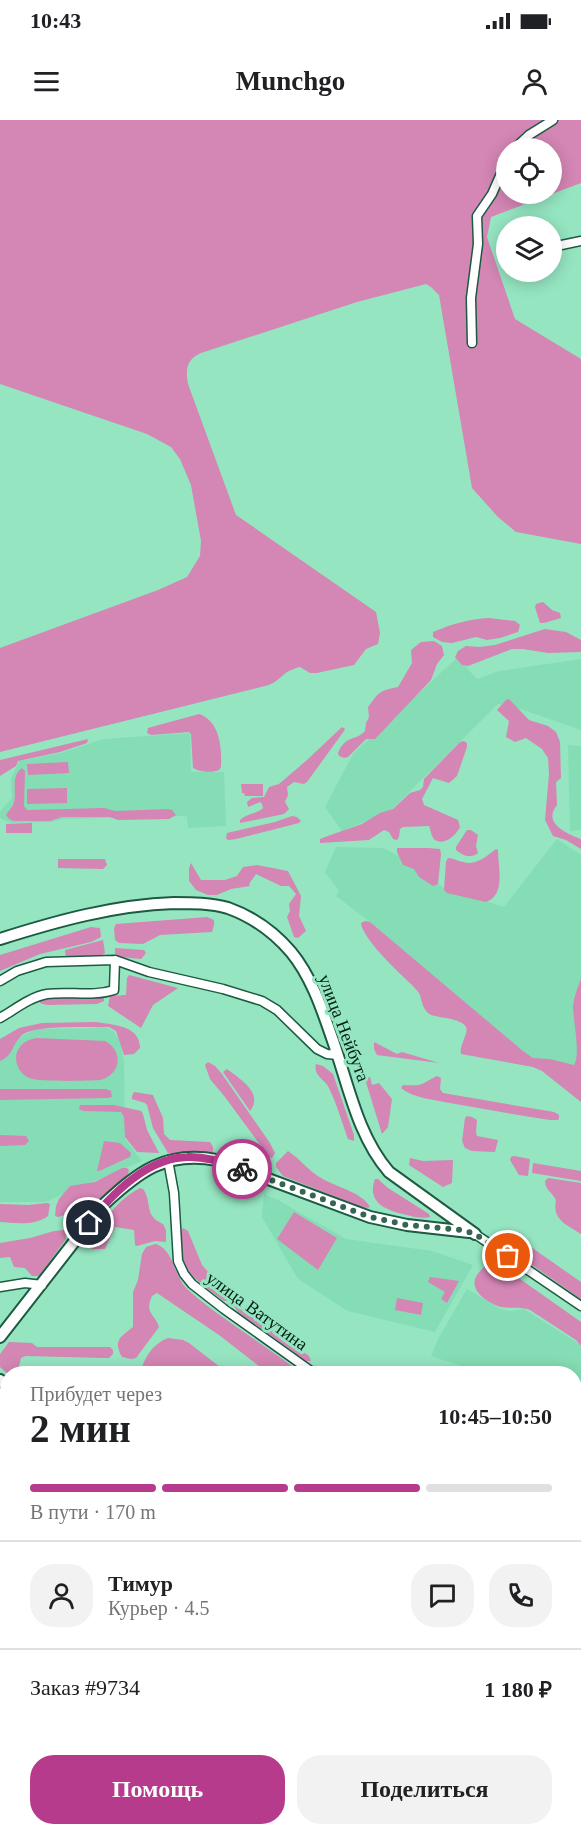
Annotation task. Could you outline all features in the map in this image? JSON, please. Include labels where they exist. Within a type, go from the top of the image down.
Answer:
[{"type":"main road","name":"улица Нейбута","points":[[0,939],[71,918],[128,907],[158,904],[211,904],[253,919],[291,952],[308,978],[324,1015],[366,1137],[381,1164],[388,1172],[475,1234]]},
{"type":"main road","name":"улица Нейбута","points":[[168,1160],[187,1156],[217,1160],[370,1217],[407,1225],[463,1230],[475,1234]]},
{"type":"main road","points":[[0,1337],[102,1206],[120,1189],[145,1171],[168,1160]]},
{"type":"street","points":[[526,138],[553,120]]},
{"type":"street","points":[[472,343],[471,298],[478,244],[477,216],[496,185]]},
{"type":"street","points":[[562,245],[581,240]]},
{"type":"street","points":[[0,981],[17,971],[46,962],[115,960],[262,1001],[277,1010],[317,1049],[327,1054],[338,1055]]},
{"type":"street","points":[[0,1018],[44,995],[114,990],[115,960]]},
{"type":"street","name":"улица Ватутина","points":[[168,1160],[174,1193],[178,1262],[184,1274],[192,1284],[224,1309],[304,1366]]},
{"type":"street","name":"улица Нейбута","points":[[475,1234],[581,1306]]},
{"type":"street","points":[[0,1287],[25,1283],[42,1285]]},
{"type":"shaded area","points":[[0,120],[581,120],[581,183],[562,190],[562,138],[496,138],[496,204],[525,204],[491,217],[487,237],[496,263],[496,282],[502,282],[515,319],[581,359],[581,544],[516,532],[498,517],[472,488],[439,295],[426,284],[357,302],[201,353],[188,365],[188,384],[236,515],[376,612],[380,633],[378,644],[366,649],[354,665],[317,673],[310,673],[300,667],[269,685],[0,752],[0,648],[158,590],[187,577],[200,556],[201,541],[191,485],[180,459],[171,447],[147,434],[0,384]]},
{"type":"shaded area","points":[[543,602],[552,610],[560,613],[561,618],[540,623],[535,607],[536,604]]},
{"type":"shaded area","points":[[489,618],[515,621],[520,625],[518,632],[500,638],[487,640],[476,637],[452,643],[442,642],[433,637],[433,632],[447,627]]},
{"type":"shaded area","points":[[545,629],[566,632],[581,640],[581,652],[548,653],[512,649],[468,666],[462,665],[455,657],[458,651],[466,646],[495,645]]},
{"type":"shaded area","points":[[434,641],[442,646],[444,655],[437,664],[431,680],[375,739],[366,739],[348,757],[339,756],[338,753],[344,743],[365,731],[369,717],[368,707],[380,692],[398,687],[412,663],[411,650],[421,642]]},
{"type":"shaded area","points":[[457,658],[477,679],[499,671],[581,659],[581,730],[524,710],[498,704],[390,811],[342,831],[325,807],[353,754]]},
{"type":"shaded area","points":[[507,699],[529,720],[548,726],[556,732],[560,742],[561,778],[556,782],[557,805],[552,817],[563,831],[581,839],[581,849],[566,840],[553,836],[545,820],[548,758],[542,749],[526,738],[515,742],[506,737],[509,721],[497,710]]},
{"type":"shaded area","points":[[199,714],[211,723],[218,736],[221,767],[216,771],[202,771],[193,768],[189,732],[151,735],[147,733],[148,728]]},
{"type":"shaded area","points":[[342,727],[344,731],[307,782],[304,784],[294,782],[287,787],[288,795],[285,802],[289,809],[284,814],[240,823],[243,818],[263,808],[260,802],[248,807],[247,802],[252,798],[264,797],[269,787],[279,784]]},
{"type":"shaded area","points":[[190,733],[191,772],[224,772],[226,826],[188,828],[187,817],[184,816],[63,819],[51,822],[12,823],[0,818],[0,811],[12,798],[11,779],[19,761],[61,753],[104,739]]},
{"type":"shaded area","points":[[88,739],[87,743],[60,752],[18,761],[16,766],[0,776],[0,760]]},
{"type":"shaded area","points":[[464,741],[467,747],[457,776],[449,783],[433,778],[422,799],[424,805],[458,820],[460,827],[450,839],[443,842],[435,840],[429,826],[403,827],[400,829],[397,840],[384,830],[369,840],[320,843],[320,839],[362,824],[380,813],[393,809],[410,793],[420,790],[424,779],[460,742]]},
{"type":"shaded area","points":[[568,745],[581,746],[581,830],[570,831]]},
{"type":"shaded area","points":[[68,762],[69,773],[28,775],[27,764]]},
{"type":"shaded area","points":[[22,768],[25,771],[24,806],[27,810],[168,809],[176,815],[169,819],[118,820],[110,817],[62,817],[50,821],[14,821],[6,815],[15,797],[16,775]]},
{"type":"shaded area","points":[[241,784],[263,784],[263,796],[245,796],[242,793]]},
{"type":"shaded area","points":[[67,788],[67,803],[27,804],[27,789]]},
{"type":"shaded area","points":[[292,816],[301,821],[236,839],[226,839],[227,833]]},
{"type":"shaded area","points":[[32,823],[32,833],[6,833],[6,824]]},
{"type":"shaded area","points":[[467,830],[478,835],[476,846],[478,853],[472,856],[464,855],[456,850]]},
{"type":"shaded area","points":[[557,839],[581,855],[581,978],[573,1006],[580,1055],[574,1065],[550,1059],[533,1058],[523,1051],[336,896],[339,891],[325,872],[336,847],[383,848],[399,856],[444,888],[504,907]]},
{"type":"shaded area","points":[[397,848],[440,849],[438,884],[433,886],[419,877],[414,869],[403,865]]},
{"type":"shaded area","points":[[496,849],[498,850],[500,880],[499,887],[492,898],[486,902],[447,893],[444,890],[448,858],[473,863]]},
{"type":"shaded area","points":[[58,859],[105,859],[107,865],[103,869],[58,868]]},
{"type":"shaded area","points":[[191,863],[201,880],[225,880],[237,876],[243,867],[257,865],[288,871],[301,896],[299,916],[306,931],[298,938],[294,937],[287,917],[290,911],[289,904],[296,894],[289,886],[281,886],[256,874],[250,886],[231,889],[217,895],[208,895],[196,890],[189,881]]},
{"type":"shaded area","points":[[207,917],[214,920],[212,932],[160,935],[143,944],[119,943],[115,940],[116,924]]},
{"type":"shaded area","points":[[370,922],[533,1058],[550,1059],[574,1065],[577,1045],[573,1005],[581,978],[581,1102],[542,1071],[533,1067],[461,1054],[466,1027],[460,1022],[431,1015],[426,1011],[417,991],[368,937],[361,923]]},
{"type":"shaded area","points":[[91,927],[100,928],[101,937],[91,942],[40,954],[0,971],[0,955]]},
{"type":"shaded area","points":[[103,940],[105,953],[99,957],[66,958],[65,950]]},
{"type":"shaded area","points":[[115,948],[144,950],[146,953],[141,959],[120,957],[115,954]]},
{"type":"shaded area","points":[[129,975],[178,988],[153,1005],[141,1028],[108,1006],[110,996],[126,995]]},
{"type":"shaded area","points":[[101,996],[104,1001],[97,1004],[48,1005],[37,1000],[58,997]]},
{"type":"shaded area","points":[[96,1022],[131,1030],[139,1040],[140,1048],[134,1054],[124,1055],[116,1031],[109,1027],[49,1028],[27,1032],[21,1036],[8,1056],[0,1061],[0,1039],[19,1028],[42,1023]]},
{"type":"shaded area","points":[[108,1028],[114,1032],[120,1042],[124,1062],[125,1139],[142,1161],[45,1202],[0,1202],[0,1049],[36,1029]]},
{"type":"shaded area","points":[[37,1038],[105,1041],[115,1051],[118,1062],[116,1068],[100,1080],[53,1081],[29,1078],[19,1070],[16,1062],[17,1054],[24,1043]]},
{"type":"shaded area","points":[[374,1042],[397,1054],[402,1052],[439,1063],[377,1055]]},
{"type":"shaded area","points":[[208,1062],[222,1074],[270,1143],[275,1153],[272,1158],[210,1079],[205,1065]]},
{"type":"shaded area","points":[[316,1064],[323,1066],[333,1074],[354,1141],[348,1139],[329,1088],[316,1072]]},
{"type":"shaded area","points":[[227,1069],[244,1082],[252,1092],[254,1104],[250,1111],[223,1072]]},
{"type":"shaded area","points":[[437,1076],[441,1078],[440,1089],[443,1093],[554,1112],[559,1115],[559,1118],[550,1120],[431,1100],[401,1088],[403,1085],[422,1084]]},
{"type":"shaded area","points":[[370,1077],[372,1085],[379,1083],[392,1099],[388,1127],[382,1134],[365,1079]]},
{"type":"shaded area","points":[[0,1089],[106,1089],[111,1091],[112,1097],[0,1100]]},
{"type":"shaded area","points":[[134,1092],[153,1095],[163,1118],[164,1134],[170,1140],[210,1142],[213,1147],[213,1156],[168,1153],[153,1128],[147,1105],[132,1099]]},
{"type":"shaded area","points":[[80,1105],[114,1105],[141,1111],[147,1130],[159,1153],[137,1152],[125,1137],[124,1117],[121,1112],[83,1111],[79,1109]]},
{"type":"shaded area","points":[[467,1116],[477,1120],[477,1136],[498,1140],[495,1152],[472,1151],[465,1148],[462,1141]]},
{"type":"shaded area","points":[[0,1135],[26,1136],[29,1141],[25,1145],[0,1146]]},
{"type":"shaded area","points":[[104,1141],[120,1143],[131,1153],[130,1157],[97,1171]]},
{"type":"shaded area","points":[[221,1148],[226,1148],[256,1162],[260,1165],[259,1169],[221,1157]]},
{"type":"shaded area","points":[[288,1151],[317,1175],[361,1197],[370,1207],[359,1206],[283,1176],[276,1167],[276,1163]]},
{"type":"shaded area","points":[[514,1156],[530,1159],[528,1176],[519,1175],[510,1160]]},
{"type":"shaded area","points":[[410,1158],[423,1161],[453,1160],[452,1183],[443,1187],[409,1165]]},
{"type":"shaded area","points":[[533,1163],[581,1171],[581,1181],[532,1173]]},
{"type":"shaded area","points":[[122,1168],[129,1170],[127,1178],[97,1204],[55,1216],[59,1199],[70,1186],[95,1182]]},
{"type":"shaded area","points":[[548,1178],[581,1183],[581,1234],[558,1217],[555,1207],[556,1200],[545,1184]]},
{"type":"shaded area","points":[[375,1179],[429,1214],[430,1217],[418,1218],[380,1204],[373,1194]]},
{"type":"shaded area","points":[[140,1188],[146,1194],[153,1217],[163,1224],[166,1230],[166,1242],[155,1241],[137,1246],[134,1230],[115,1227],[105,1249],[92,1249],[88,1241],[99,1226],[118,1205]]},
{"type":"shaded area","points":[[264,1194],[346,1239],[432,1251],[473,1265],[435,1332],[348,1311],[298,1279],[262,1217]]},
{"type":"shaded area","points":[[0,1204],[50,1204],[48,1216],[43,1219],[25,1223],[0,1222]]},
{"type":"shaded area","points":[[294,1212],[337,1238],[318,1270],[277,1239]]},
{"type":"shaded area","points":[[183,1228],[188,1231],[202,1265],[228,1295],[229,1299],[226,1301],[201,1283],[186,1266],[181,1249]]},
{"type":"shaded area","points":[[64,1230],[66,1239],[39,1276],[32,1276],[25,1268],[14,1267],[10,1257],[0,1258],[0,1243]]},
{"type":"shaded area","points":[[155,1244],[166,1251],[182,1283],[192,1294],[292,1366],[259,1366],[219,1335],[157,1293],[152,1296],[149,1306],[159,1327],[136,1358],[122,1357],[118,1342],[133,1327],[133,1292],[138,1280],[142,1254],[146,1247]]},
{"type":"shaded area","points":[[521,1244],[528,1245],[581,1282],[581,1299],[522,1258],[518,1251]]},
{"type":"shaded area","points":[[492,1261],[581,1322],[581,1346],[576,1340],[530,1310],[501,1307],[478,1293],[475,1288],[476,1276]]},
{"type":"shaded area","points":[[430,1277],[459,1281],[447,1303],[441,1299],[445,1292],[428,1282]]},
{"type":"shaded area","points":[[467,1289],[501,1309],[510,1311],[524,1309],[581,1345],[581,1366],[461,1366],[431,1356],[438,1339]]},
{"type":"shaded area","points":[[397,1298],[423,1303],[421,1315],[395,1310]]},
{"type":"shaded area","points":[[237,1304],[309,1356],[311,1361],[306,1361],[238,1312],[234,1306]]},
{"type":"shaded area","points":[[168,1338],[183,1340],[219,1366],[143,1366],[150,1352]]},
{"type":"shaded area","points":[[9,1342],[32,1343],[37,1347],[110,1347],[113,1350],[109,1358],[26,1356],[21,1358],[19,1366],[0,1366],[0,1354]]},
{"type":"way so far","points":[[242,1169],[370,1217],[407,1225],[463,1230],[475,1234],[508,1256]]},
{"type":"route","points":[[89,1223],[102,1206],[120,1189],[145,1171],[168,1160],[187,1156],[202,1157],[242,1169]]}]
